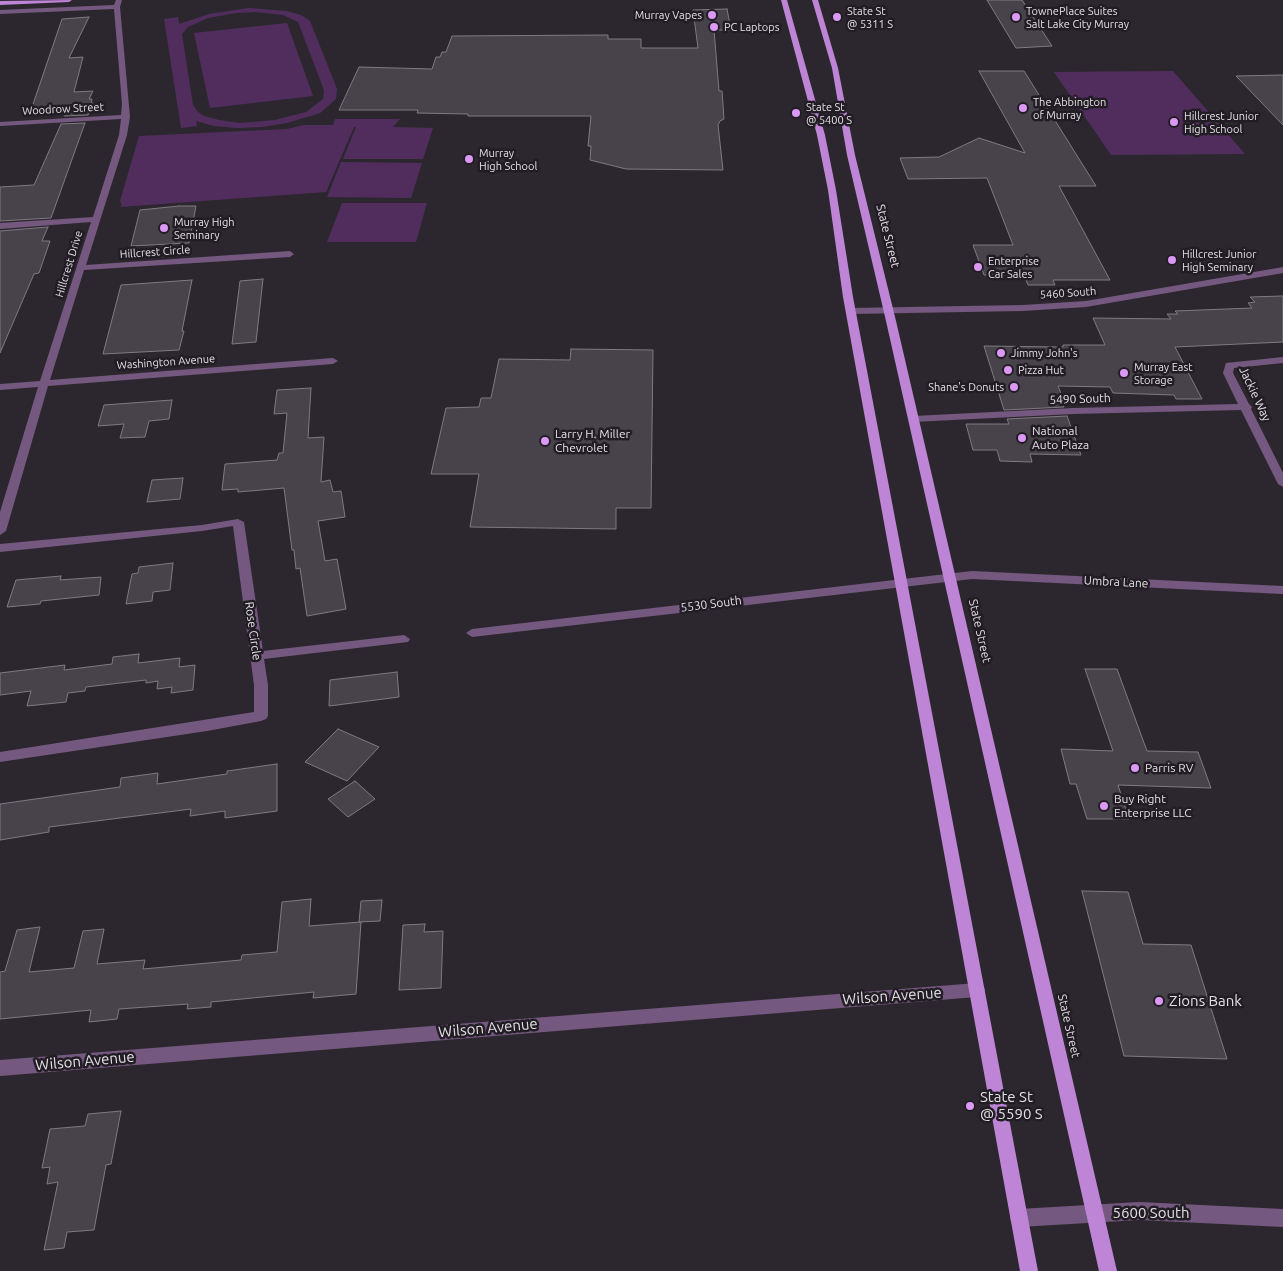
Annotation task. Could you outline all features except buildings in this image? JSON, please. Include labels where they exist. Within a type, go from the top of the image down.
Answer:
[{"type":"main road","points":[[0,3],[69,0]]},
{"type":"main road","points":[[784,0],[827,163],[851,311],[1029,1271]]},
{"type":"main road","name":"State Street","points":[[815,0],[835,68],[850,155],[914,418],[1108,1271]]},
{"type":"street","points":[[0,12],[118,3]]},
{"type":"street","name":"Hillcrest Drive","points":[[0,531],[44,384],[82,268],[95,219],[123,135],[126,117],[118,3]]},
{"type":"street","name":"Woodrow Street","points":[[0,124],[126,117]]},
{"type":"street","points":[[0,226],[95,219]]},
{"type":"street","name":"Hillcrest Circle","points":[[82,268],[290,254]]},
{"type":"street","name":"5460 South","points":[[851,311],[1023,308],[1086,304],[1283,270]]},
{"type":"street","name":"Jackie Way","points":[[1283,360],[1229,365],[1228,373],[1247,407],[1283,484]]},
{"type":"street","name":"Washington Avenue","points":[[0,387],[333,361]]},
{"type":"street","name":"5490 South","points":[[914,418],[1073,411],[1247,407]]},
{"type":"street","name":"Rose Circle","points":[[0,548],[202,528],[238,522],[261,685],[261,716],[0,757]]},
{"type":"street","name":"Umbra Lane","points":[[950,577],[986,576],[1283,590]]},
{"type":"street","name":"5530 South","points":[[472,633],[950,577]]},
{"type":"street","points":[[256,656],[404,640]]},
{"type":"street","name":"Wilson Avenue","points":[[0,1068],[977,990]]},
{"type":"street","name":"5600 South","points":[[1019,1218],[1156,1211],[1283,1218]]},
{"type":"shaded area","points":[[248,8],[287,11],[301,15],[310,21],[337,89],[336,99],[320,113],[287,123],[237,128],[214,126],[196,121],[197,126],[181,128],[164,19],[178,17],[179,24],[209,14]],"holes":[[[256,12],[283,15],[298,22],[324,90],[323,99],[306,112],[275,120],[240,123],[219,120],[204,116],[198,112],[193,105],[182,34],[188,27],[208,18],[236,13]]]},
{"type":"shaded area","points":[[287,23],[313,96],[210,108],[194,33]]},
{"type":"shaded area","points":[[1173,71],[1245,154],[1111,155],[1054,72]]},
{"type":"shaded area","points":[[335,119],[400,119],[393,127],[433,128],[423,159],[343,159],[356,127],[354,127],[326,192],[120,207],[122,205],[120,201],[139,136],[287,129],[304,125],[333,125]]},
{"type":"shaded area","points":[[341,162],[422,163],[411,198],[327,197]]},
{"type":"shaded area","points":[[342,203],[427,203],[416,242],[327,242]]},
{"type":"place","name":"Murray Vapes","points":[[712,15]]},
{"type":"place","name":"State St @ 5311 S","points":[[837,17]]},
{"type":"place","name":"TownePlace Suites Salt Lake City Murray","points":[[1016,17]]},
{"type":"place","name":"PC Laptops","points":[[714,27]]},
{"type":"place","name":"The Abbington of Murray","points":[[1023,108]]},
{"type":"place","name":"State St @ 5400 S","points":[[796,113]]},
{"type":"place","name":"Hillcrest Junior High School","points":[[1174,122]]},
{"type":"place","name":"Murray High School","points":[[469,159]]},
{"type":"place","name":"Murray High Seminary","points":[[164,228]]},
{"type":"place","name":"Hillcrest Junior High Seminary","points":[[1172,260]]},
{"type":"place","name":"Enterprise Car Sales","points":[[978,267]]},
{"type":"place","name":"Jimmy John's","points":[[1001,353]]},
{"type":"place","name":"Pizza Hut","points":[[1008,370]]},
{"type":"place","name":"Murray East Storage","points":[[1124,373]]},
{"type":"place","name":"Shane's Donuts","points":[[1014,387]]},
{"type":"place","name":"National Auto Plaza","points":[[1022,438]]},
{"type":"place","name":"Larry H. Miller Chevrolet","points":[[545,441]]},
{"type":"place","name":"Parris RV","points":[[1135,768]]},
{"type":"place","name":"Buy Right Enterprise LLC","points":[[1104,806]]},
{"type":"place","name":"Zions Bank","points":[[1159,1001]]},
{"type":"place","name":"State St @ 5590 S","points":[[970,1106]]}]
